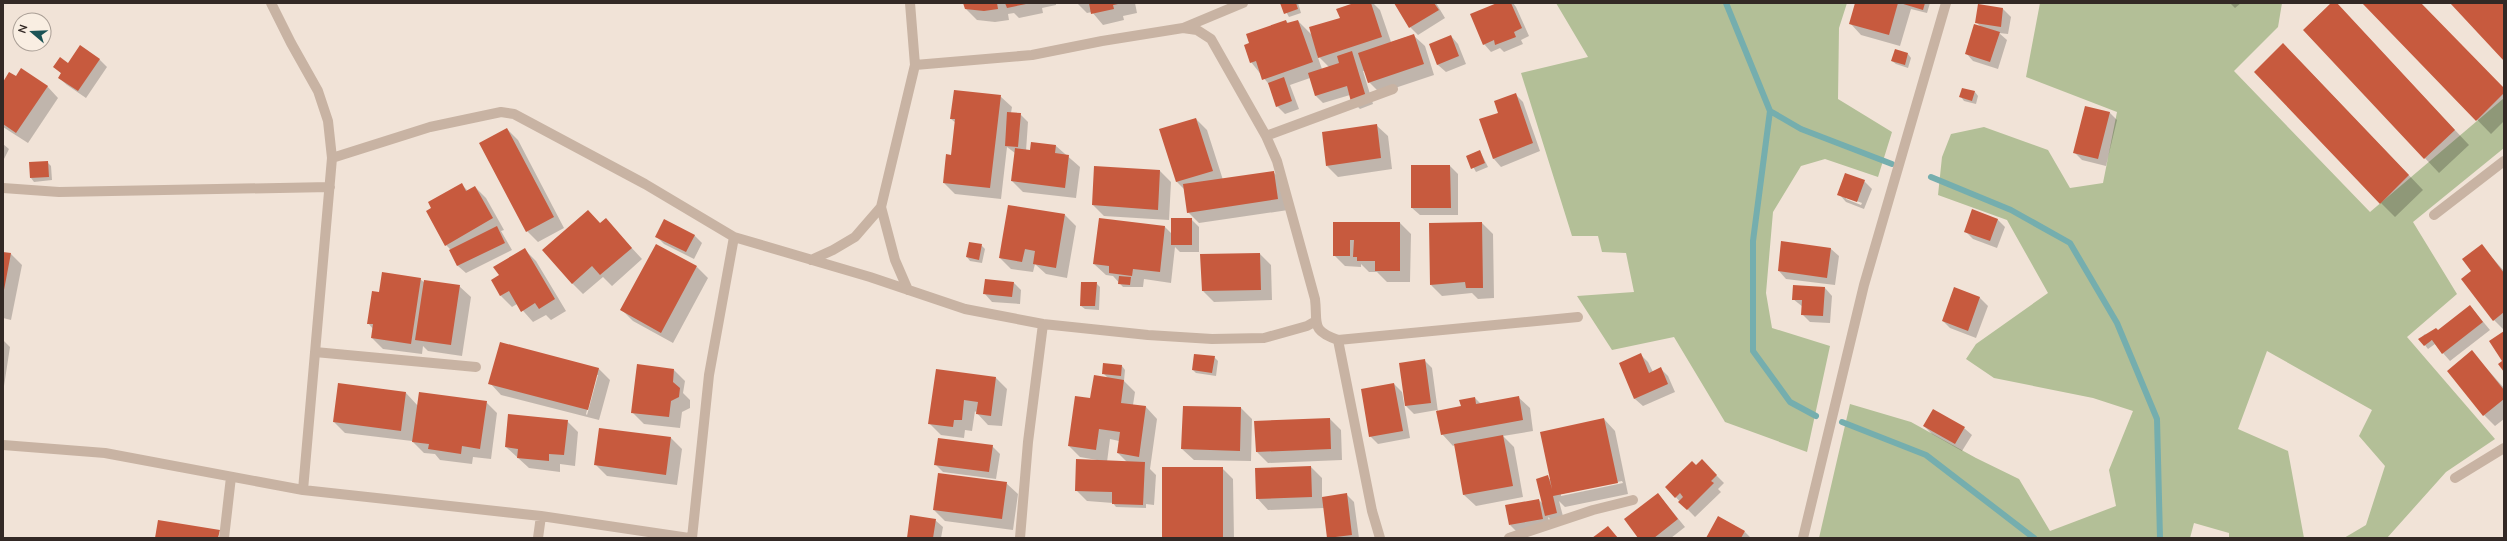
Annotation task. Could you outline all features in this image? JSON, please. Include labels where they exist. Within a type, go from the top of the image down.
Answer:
[{"type":"street","points":[[271,3],[290,43],[318,91],[328,121],[332,158],[303,490]]},
{"type":"street","points":[[811,260],[833,250],[855,237],[881,207],[915,65],[910,3]]},
{"type":"street","points":[[915,65],[1032,55],[1102,41],[1183,28],[1243,3]]},
{"type":"street","points":[[1803,538],[1864,286],[1946,3]]},
{"type":"street","points":[[1183,28],[1196,30],[1211,39],[1266,136],[1277,161],[1315,299],[1314,322],[1323,334],[1338,340],[1578,317]]},
{"type":"street","points":[[1266,136],[1393,89]]},
{"type":"street","points":[[332,158],[430,127],[501,112],[514,114],[645,184],[734,237],[965,309],[1043,324],[1148,335],[1241,339],[1264,338],[1292,331],[1314,322]]},
{"type":"street","points":[[2434,215],[2504,161]]},
{"type":"street","points":[[3,188],[59,192],[330,187]]},
{"type":"street","points":[[881,207],[895,260],[908,290]]},
{"type":"street","points":[[3,445],[105,453],[303,490],[541,516],[690,538],[709,376],[734,237]]},
{"type":"street","points":[[1020,538],[1028,442],[1043,324]]},
{"type":"street","points":[[1338,340],[1372,511],[1380,538]]},
{"type":"street","points":[[315,352],[476,367]]},
{"type":"street","points":[[2455,478],[2504,448]]},
{"type":"street","points":[[224,538],[231,477]]},
{"type":"street","points":[[1509,538],[1593,510],[1633,500]]},
{"type":"street","points":[[538,538],[541,516]]},
{"type":"green space","points":[[1556,3],[1847,3],[1839,28],[1838,99],[1892,132],[1878,177],[1825,159],[1801,166],[1773,212],[1766,293],[1772,328],[1830,346],[1807,452],[1725,422],[1674,337],[1612,350],[1577,296],[1634,292],[1626,253],[1602,252],[1598,236],[1572,236],[1521,73],[1588,57]]},
{"type":"green space","points":[[2040,3],[2282,3],[2278,27],[2234,71],[2370,212],[2504,98],[2504,148],[2413,222],[2457,294],[2407,337],[2495,439],[2446,472],[2387,538],[2344,538],[2366,525],[2385,466],[2359,436],[2372,410],[2267,351],[2238,429],[2288,451],[2304,538],[2229,538],[2229,533],[2194,523],[2190,538],[1819,538],[1850,404],[1911,422],[1976,458],[2019,479],[2050,531],[2116,506],[2109,470],[2133,411],[2093,398],[1994,378],[1966,359],[1976,344],[2048,293],[2007,220],[1938,195],[1942,157],[1951,134],[1984,127],[2048,150],[2070,188],[2103,183],[2117,112],[2026,77]]},
{"type":"building","points":[[963,3],[997,3],[998,9],[984,11],[965,9]]},
{"type":"building","points":[[1005,3],[1026,3],[1026,4],[1007,8]]},
{"type":"building","points":[[1089,3],[1118,4],[1113,5],[1114,9],[1091,14]]},
{"type":"building","points":[[1280,3],[1296,3],[1298,9],[1284,14]]},
{"type":"building","points":[[1354,3],[1371,3],[1382,37],[1318,58],[1309,27],[1340,18],[1336,9]]},
{"type":"building","points":[[1394,3],[1434,3],[1439,10],[1409,28]]},
{"type":"building","points":[[1497,3],[1511,3],[1522,28],[1514,32],[1516,37],[1495,45],[1494,40],[1483,45],[1470,14]]},
{"type":"building","points":[[1855,3],[1898,3],[1889,35],[1849,24]]},
{"type":"building","points":[[1900,3],[1925,3],[1923,10]]},
{"type":"building","points":[[2331,3],[2337,3],[2455,130],[2424,159],[2303,30]]},
{"type":"building","points":[[2362,3],[2421,3],[2504,88],[2504,93],[2476,121]]},
{"type":"building","points":[[2450,3],[2504,3],[2504,61]]},
{"type":"building","points":[[1978,4],[2003,8],[2001,27],[1975,23]]},
{"type":"building","points":[[1286,20],[1287,23],[1298,20],[1313,62],[1262,80],[1256,61],[1250,63],[1244,45],[1249,43],[1246,34]]},
{"type":"building","points":[[1974,24],[2000,32],[1990,62],[1965,54]]},
{"type":"building","points":[[1414,34],[1424,64],[1368,83],[1358,53]]},
{"type":"building","points":[[1451,35],[1459,56],[1437,65],[1429,44]]},
{"type":"building","points":[[2283,43],[2409,175],[2380,204],[2254,72]]},
{"type":"building","points":[[80,45],[100,59],[78,91],[58,78],[61,73],[53,67],[60,57],[68,63]]},
{"type":"building","points":[[1895,49],[1908,53],[1905,65],[1891,61]]},
{"type":"building","points":[[1352,51],[1366,97],[1351,102],[1347,86],[1315,96],[1308,73],[1339,63],[1337,56]]},
{"type":"building","points":[[21,68],[48,86],[16,133],[3,124],[3,82],[9,72],[16,76]]},
{"type":"building","points":[[1284,77],[1292,101],[1276,107],[1268,83]]},
{"type":"building","points":[[1962,88],[1975,91],[1972,101],[1959,97]]},
{"type":"building","points":[[954,90],[1001,95],[990,188],[943,183],[946,154],[951,155],[955,119],[950,119]]},
{"type":"building","points":[[1516,93],[1533,143],[1493,159],[1479,119],[1498,113],[1494,101]]},
{"type":"building","points":[[2085,106],[2110,112],[2098,159],[2073,153]]},
{"type":"building","points":[[1007,112],[1021,113],[1018,147],[1005,146]]},
{"type":"building","points":[[1196,118],[1213,171],[1176,182],[1159,129]]},
{"type":"building","points":[[1377,124],[1381,158],[1326,166],[1322,132]]},
{"type":"building","points":[[507,128],[554,217],[526,232],[479,143]]},
{"type":"building","points":[[1031,142],[1056,145],[1055,153],[1069,155],[1065,188],[1011,181],[1015,148],[1030,150]]},
{"type":"building","points":[[1480,150],[1485,163],[1471,169],[1466,156]]},
{"type":"building","points":[[48,161],[49,177],[30,178],[29,162]]},
{"type":"building","points":[[1411,165],[1450,165],[1451,208],[1411,208]]},
{"type":"building","points":[[1094,166],[1160,170],[1158,210],[1092,205]]},
{"type":"building","points":[[1274,171],[1278,199],[1187,213],[1183,184]]},
{"type":"building","points":[[1845,173],[1865,180],[1857,202],[1837,195]]},
{"type":"building","points":[[462,183],[466,191],[475,186],[493,218],[445,246],[426,211],[431,208],[428,202]]},
{"type":"building","points":[[1008,205],[1065,214],[1056,268],[1033,264],[1035,251],[1025,249],[1022,262],[999,258]]},
{"type":"building","points":[[1972,209],[1998,219],[1990,241],[1964,232]]},
{"type":"building","points":[[588,210],[600,223],[606,218],[632,248],[600,275],[592,266],[572,284],[542,250]]},
{"type":"building","points":[[1099,218],[1165,226],[1160,272],[1133,269],[1132,276],[1109,273],[1109,266],[1093,264]]},
{"type":"building","points":[[1171,218],[1192,218],[1192,245],[1171,245]]},
{"type":"building","points":[[664,219],[695,235],[686,252],[655,237]]},
{"type":"building","points":[[1333,222],[1400,222],[1400,271],[1375,271],[1375,261],[1357,261],[1357,257],[1353,257],[1354,240],[1350,240],[1350,256],[1333,256]]},
{"type":"building","points":[[1482,222],[1483,288],[1466,288],[1465,282],[1430,285],[1429,223]]},
{"type":"building","points":[[497,226],[505,243],[457,266],[449,250]]},
{"type":"building","points":[[1781,241],[1831,248],[1827,278],[1778,271]]},
{"type":"building","points":[[969,242],[982,244],[979,260],[966,257]]},
{"type":"building","points":[[656,244],[697,266],[661,333],[620,310]]},
{"type":"building","points":[[2482,244],[2504,273],[2504,312],[2493,321],[2461,279],[2471,271],[2462,259]]},
{"type":"building","points":[[525,248],[555,299],[539,309],[535,303],[521,312],[509,291],[500,296],[491,280],[499,275],[493,267]]},
{"type":"building","points":[[3,252],[11,253],[4,290],[3,290]]},
{"type":"building","points":[[1260,253],[1261,290],[1202,291],[1200,254]]},
{"type":"building","points":[[382,272],[421,278],[411,344],[371,338],[373,324],[367,324],[372,291],[379,292]]},
{"type":"building","points":[[1119,276],[1131,277],[1130,285],[1118,284]]},
{"type":"building","points":[[985,279],[1014,282],[1012,297],[983,294]]},
{"type":"building","points":[[424,280],[460,285],[451,345],[415,340]]},
{"type":"building","points":[[1081,282],[1097,282],[1095,306],[1080,306]]},
{"type":"building","points":[[1793,285],[1825,287],[1823,316],[1801,315],[1802,300],[1792,300]]},
{"type":"building","points":[[1954,287],[1980,297],[1968,331],[1942,321]]},
{"type":"building","points":[[2470,305],[2483,322],[2442,354],[2432,340],[2424,346],[2418,339],[2436,328],[2438,330]]},
{"type":"building","points":[[2504,331],[2504,372],[2498,364],[2502,361],[2489,341]]},
{"type":"building","points":[[500,342],[599,368],[588,410],[488,384]]},
{"type":"building","points":[[2472,350],[2504,390],[2504,399],[2483,416],[2447,371]]},
{"type":"building","points":[[1641,353],[1649,373],[1661,367],[1668,384],[1634,399],[1619,363]]},
{"type":"building","points":[[1194,354],[1215,356],[1212,373],[1192,370]]},
{"type":"building","points":[[1425,359],[1431,403],[1405,406],[1399,363]]},
{"type":"building","points":[[1103,363],[1122,365],[1121,376],[1102,374]]},
{"type":"building","points":[[637,364],[674,369],[673,382],[680,388],[679,397],[671,401],[669,417],[631,413]]},
{"type":"building","points":[[936,369],[996,377],[991,416],[976,414],[978,402],[964,400],[962,420],[954,420],[953,427],[928,424]]},
{"type":"building","points":[[1094,375],[1124,380],[1121,403],[1146,406],[1139,457],[1117,453],[1120,432],[1099,429],[1096,450],[1068,446],[1075,396],[1090,398]]},
{"type":"building","points":[[338,383],[406,392],[401,431],[333,422]]},
{"type":"building","points":[[1394,383],[1403,431],[1369,437],[1361,389]]},
{"type":"building","points":[[419,392],[487,401],[480,449],[462,446],[461,454],[428,449],[429,444],[412,442]]},
{"type":"building","points":[[1519,396],[1523,420],[1441,435],[1436,411],[1461,406],[1459,400],[1475,397],[1476,404]]},
{"type":"building","points":[[1183,406],[1241,407],[1240,451],[1181,449]]},
{"type":"building","points":[[1933,409],[1965,427],[1955,444],[1923,426]]},
{"type":"building","points":[[508,414],[568,420],[564,455],[549,454],[549,461],[517,458],[518,449],[505,447]]},
{"type":"building","points":[[1330,418],[1331,449],[1256,452],[1254,421]]},
{"type":"building","points":[[1604,418],[1618,483],[1553,496],[1557,513],[1545,516],[1536,479],[1548,475],[1552,489],[1540,432]]},
{"type":"building","points":[[599,428],[671,437],[666,475],[594,465]]},
{"type":"building","points":[[1503,435],[1513,486],[1463,495],[1454,444]]},
{"type":"building","points":[[938,438],[993,445],[989,472],[934,465]]},
{"type":"building","points":[[1076,459],[1145,462],[1143,505],[1112,504],[1112,492],[1075,491]]},
{"type":"building","points":[[1702,459],[1717,475],[1711,481],[1714,483],[1687,510],[1678,502],[1683,497],[1680,493],[1675,498],[1665,487],[1692,461],[1696,465]]},
{"type":"building","points":[[1311,466],[1312,497],[1256,499],[1255,468]]},
{"type":"building","points":[[1162,467],[1223,467],[1223,538],[1162,538]]},
{"type":"building","points":[[938,473],[1007,482],[1002,519],[933,510]]},
{"type":"building","points":[[1347,493],[1352,535],[1327,538],[1322,497]]},
{"type":"building","points":[[1658,493],[1678,519],[1654,538],[1638,538],[1624,519]]},
{"type":"building","points":[[1539,499],[1543,519],[1509,525],[1505,505]]},
{"type":"building","points":[[910,515],[936,519],[933,538],[907,538]]},
{"type":"building","points":[[1718,516],[1745,531],[1741,538],[1706,538]]},
{"type":"building","points":[[158,520],[220,530],[218,538],[155,538]]},
{"type":"building","points":[[1608,526],[1618,538],[1592,538]]},
{"type":"waterway","points":[[1726,3],[1770,111],[1801,129],[1892,164]]},
{"type":"waterway","points":[[1770,111],[1753,241],[1753,351],[1790,402],[1816,416]]},
{"type":"waterway","points":[[1931,177],[2011,210],[2070,243],[2117,323],[2157,419],[2160,538]]},
{"type":"waterway","points":[[1842,422],[1926,455],[2034,538]]}]
